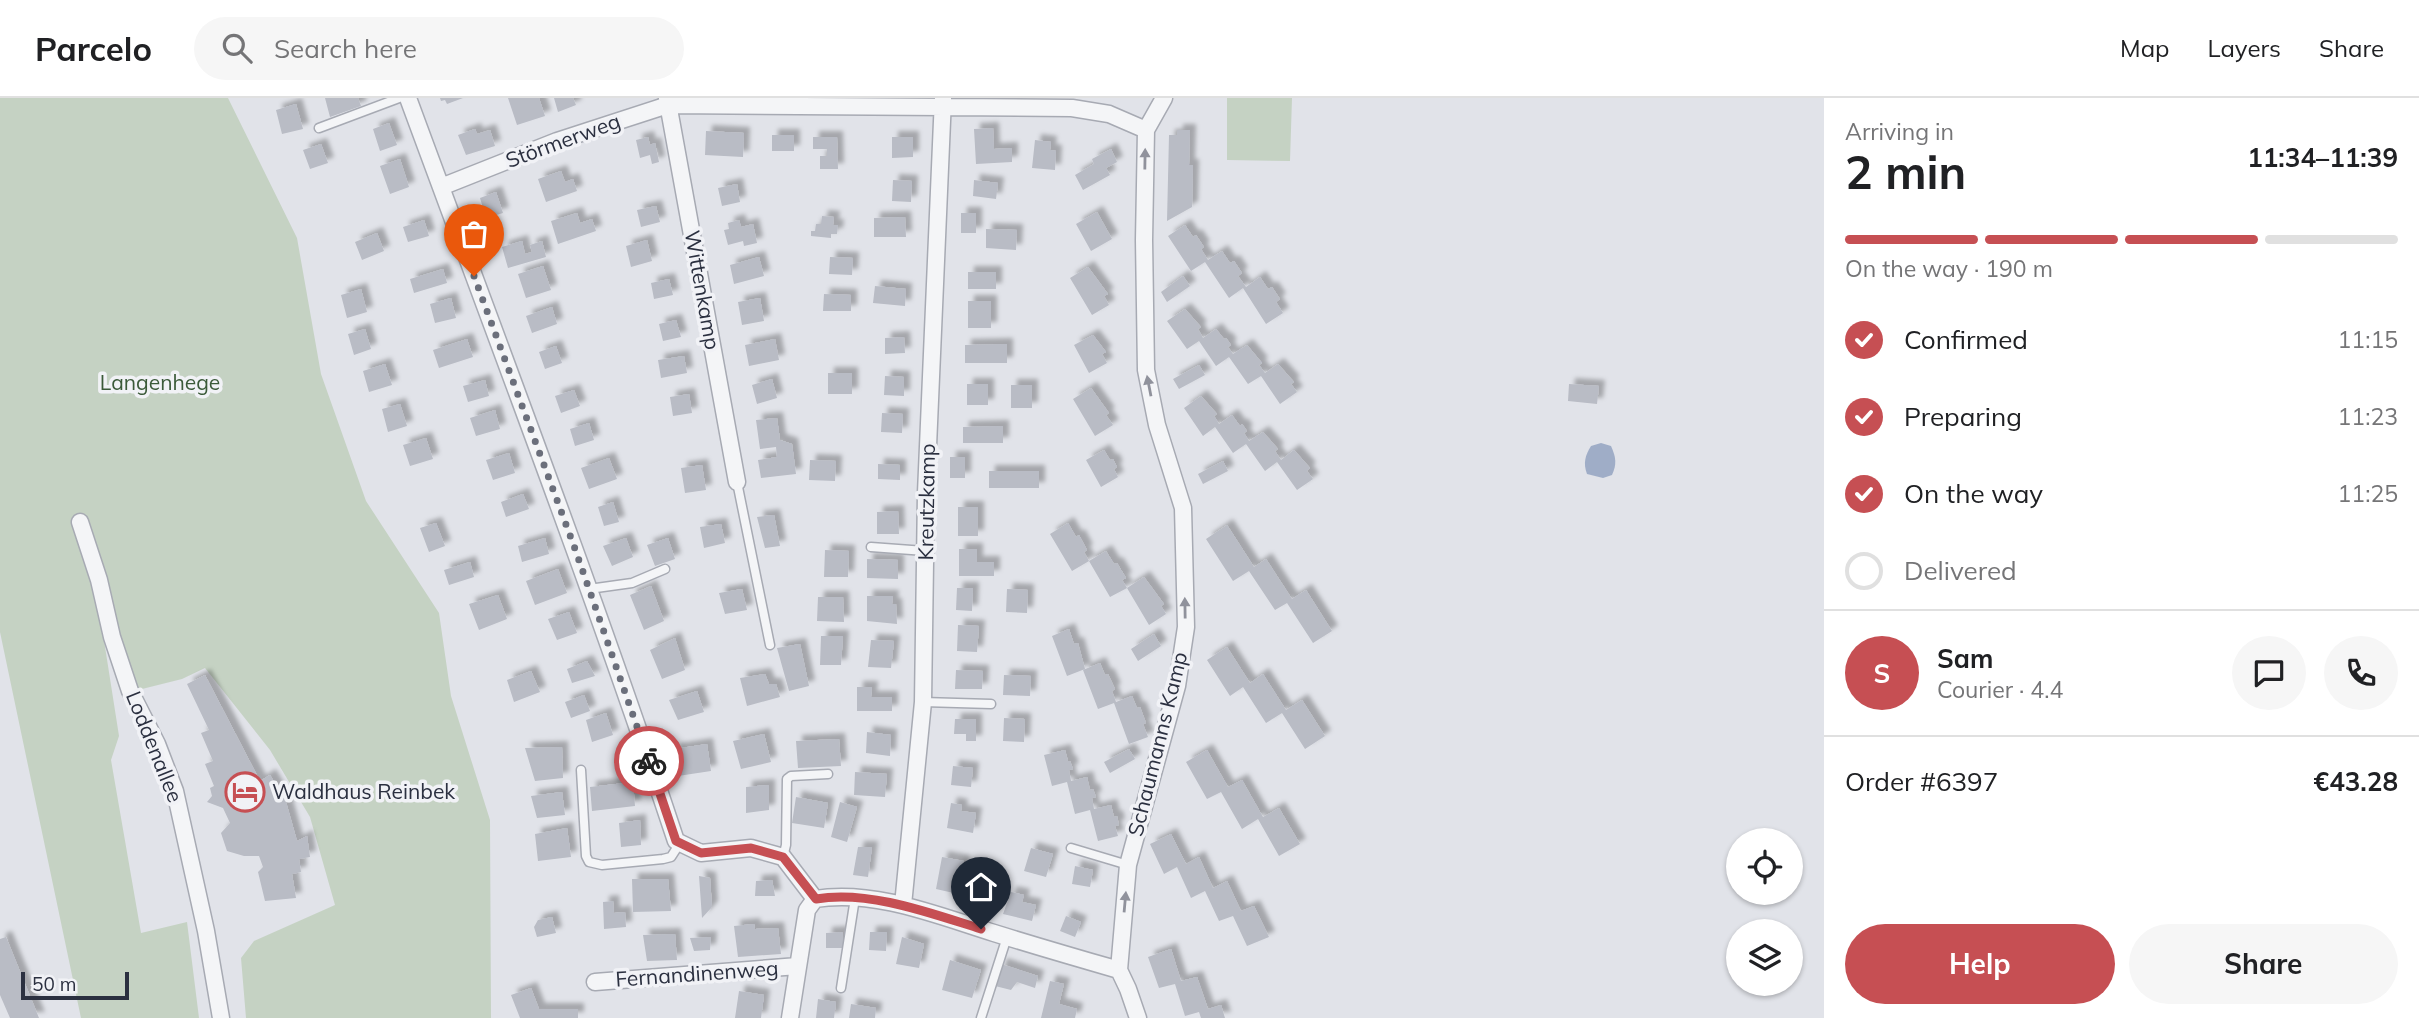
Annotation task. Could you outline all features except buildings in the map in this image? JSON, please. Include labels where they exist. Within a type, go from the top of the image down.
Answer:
[{"type":"street","points":[[408,98],[589,589],[676,841],[701,853],[751,848],[783,857],[816,899]]},
{"type":"street","name":"Schaumanns Kamp","points":[[1138,1018],[1119,970],[1128,865],[1177,686],[1186,627],[1183,508],[1157,425],[1146,370],[1146,130],[1164,98]]},
{"type":"street","name":"Störmerweg","points":[[441,187],[556,141],[668,101],[943,103],[1072,108],[1109,114],[1146,130]]},
{"type":"street","name":"Wittenkamp","points":[[668,101],[737,482]]},
{"type":"street","name":"Kreutzkamp","points":[[903,905],[923,702],[926,493],[943,103]]},
{"type":"street","name":"Loddenallee","points":[[80,522],[130,691],[157,744],[175,792],[206,932],[221,1018]]},
{"type":"street","points":[[790,1018],[807,911],[816,899],[842,896],[903,905],[1119,970]]},
{"type":"street","name":"Fernandinenweg","points":[[595,982],[798,966]]},
{"type":"lane","points":[[319,128],[399,98]]},
{"type":"lane","points":[[737,482],[770,645]]},
{"type":"lane","points":[[872,547],[925,551]]},
{"type":"lane","points":[[589,589],[632,583],[665,569]]},
{"type":"lane","points":[[923,702],[991,704]]},
{"type":"lane","points":[[581,771],[586,856],[589,862],[602,865],[663,859],[671,857],[680,843]]},
{"type":"lane","points":[[783,857],[786,845],[787,779],[791,776],[828,774]]},
{"type":"lane","points":[[1071,848],[1128,865]]},
{"type":"lane","points":[[841,988],[855,898]]},
{"type":"lane","points":[[981,1018],[1007,937]]},
{"type":"green space","name":"Langenhege","points":[[0,98],[228,98],[297,238],[321,374],[366,501],[439,613],[451,696],[490,820],[491,1018],[246,1018],[241,958],[254,941],[335,905],[310,817],[270,750],[205,668],[182,679],[134,691],[95,583],[119,736],[111,760],[141,933],[187,922],[199,1018],[81,1018],[0,632]]},
{"type":"green space","points":[[1227,98],[1292,98],[1290,161],[1227,160]]},
{"type":"water","points":[[1601,443],[1611,446],[1615,460],[1612,475],[1603,478],[1587,474],[1585,466],[1591,446]]},
{"type":"way so far","points":[[474,276],[574,546],[649,761]]},
{"type":"place","name":"Waldhaus Reinbek","points":[[245,792]]},
{"type":"route","points":[[649,761],[676,841],[701,853],[751,848],[783,857],[816,899],[842,896],[903,905],[981,929]]}]
